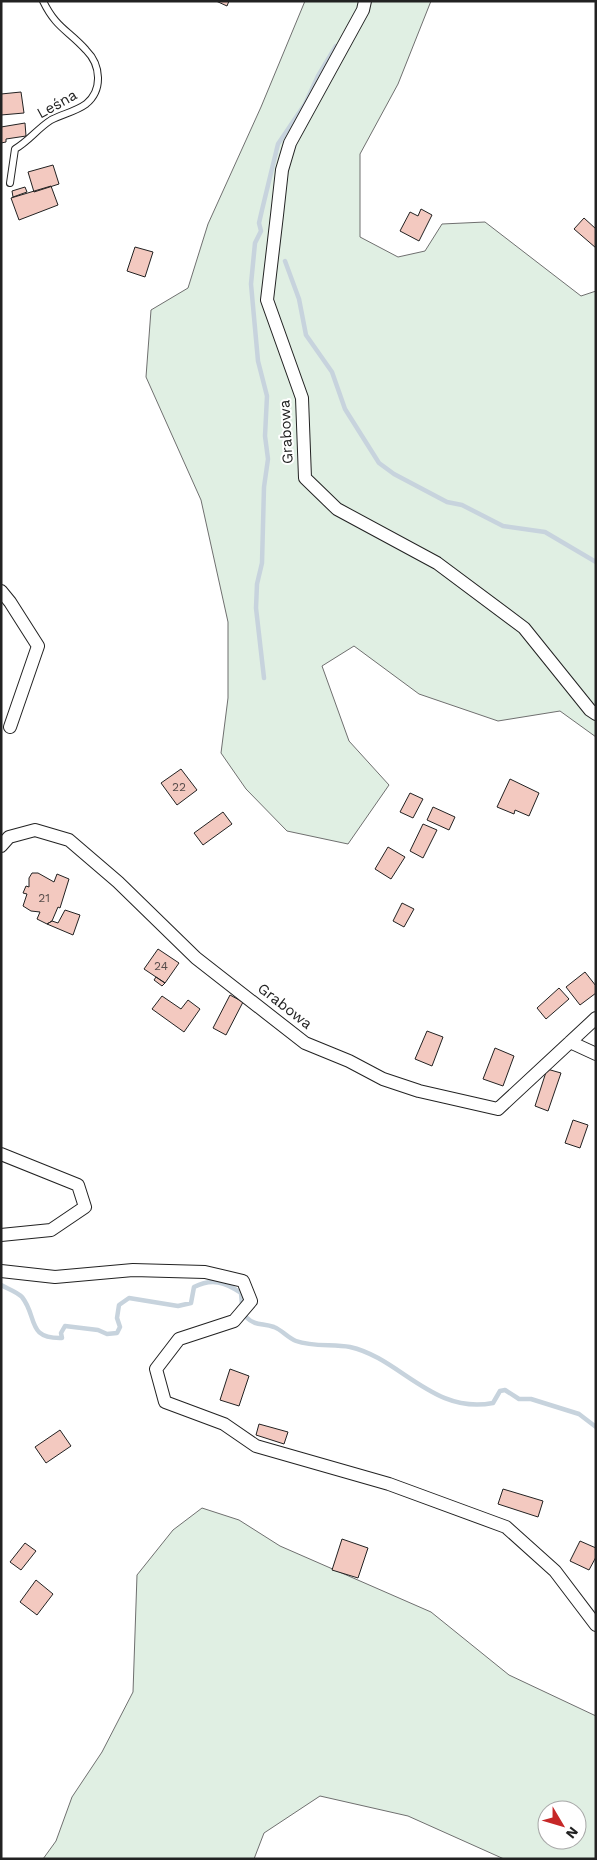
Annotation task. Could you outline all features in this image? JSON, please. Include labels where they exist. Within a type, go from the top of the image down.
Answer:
[{"type":"street","name":"Grabowa","points":[[365,1],[363,10],[290,143],[282,170],[276,215],[267,300],[302,398],[305,478],[337,509],[437,563],[524,628],[590,710],[596,714]]},
{"type":"street","points":[[1,591],[38,646],[10,727]]},
{"type":"street","name":"Grabowa","points":[[1,846],[9,837],[35,830],[69,840],[118,882],[196,958],[305,1043],[349,1060],[383,1079],[420,1091],[498,1109],[596,1018]]},
{"type":"street","points":[[570,1042],[596,1054]]},
{"type":"street","points":[[1,1154],[78,1185],[85,1207],[51,1230],[1,1235]]},
{"type":"street","points":[[1,1272],[55,1277],[133,1270],[205,1272],[243,1281],[251,1301],[234,1321],[179,1339],[156,1369],[165,1402],[224,1424],[256,1446],[389,1484],[506,1527],[555,1571],[596,1625]]},
{"type":"lane","name":"Leśna","points":[[10,183],[15,149],[52,119],[86,104],[96,91],[99,76],[95,62],[87,50],[58,26],[43,1]]},
{"type":"green space","points":[[305,1],[431,1],[398,84],[360,154],[360,237],[398,257],[425,251],[442,224],[485,222],[581,296],[596,291],[596,737],[560,711],[498,721],[419,694],[354,646],[322,666],[349,741],[389,785],[348,844],[287,831],[246,789],[221,753],[228,698],[228,622],[201,500],[146,377],[151,310],[188,288],[208,224],[261,107]]},
{"type":"green space","points":[[202,1508],[239,1520],[280,1546],[431,1612],[509,1675],[596,1716],[596,1859],[504,1859],[408,1816],[320,1796],[264,1833],[254,1859],[43,1859],[56,1841],[72,1797],[102,1752],[133,1692],[137,1575],[173,1530]]},
{"type":"building","points":[[216,1],[229,1],[227,6]]},
{"type":"building","points":[[21,92],[24,113],[1,115],[1,94]]},
{"type":"building","points":[[25,123],[26,136],[6,139],[6,142],[1,143],[1,127]]},
{"type":"building","points":[[53,165],[59,184],[34,192],[28,172]]},
{"type":"building","points":[[51,186],[58,205],[19,220],[11,198]]},
{"type":"building","points":[[25,187],[27,192],[13,197],[12,191]]},
{"type":"building","points":[[421,209],[432,215],[419,241],[400,231],[410,212],[418,216]]},
{"type":"building","points":[[584,218],[596,229],[596,248],[574,229]]},
{"type":"building","points":[[135,247],[153,252],[145,277],[127,271]]},
{"type":"building","points":[[181,769],[197,790],[177,805],[161,783]]},
{"type":"building","points":[[510,779],[539,793],[529,816],[515,810],[514,814],[497,807]]},
{"type":"building","points":[[410,793],[423,799],[413,818],[400,812]]},
{"type":"building","points":[[433,807],[455,817],[449,830],[427,820]]},
{"type":"building","points":[[223,812],[232,824],[203,845],[194,833]]},
{"type":"building","points":[[423,824],[437,830],[423,858],[410,851]]},
{"type":"building","points":[[388,847],[405,857],[391,879],[375,869]]},
{"type":"building","points":[[32,873],[38,873],[54,882],[57,874],[69,879],[60,908],[58,907],[52,921],[47,924],[37,919],[40,912],[31,911],[23,906],[27,894],[23,893],[26,886],[29,887],[29,878]]},
{"type":"building","points":[[402,903],[414,909],[404,927],[393,921]]},
{"type":"building","points":[[65,910],[80,915],[73,935],[47,924],[52,921],[58,923]]},
{"type":"building","points":[[158,949],[179,963],[165,983],[144,969]]},
{"type":"building","points":[[585,972],[596,986],[596,993],[580,1005],[566,987]]},
{"type":"building","points":[[156,977],[165,983],[162,986],[154,980]]},
{"type":"building","points":[[559,988],[569,999],[546,1019],[537,1008]]},
{"type":"building","points":[[230,995],[243,1002],[226,1035],[213,1028]]},
{"type":"building","points":[[162,996],[181,1009],[188,1000],[200,1009],[184,1032],[152,1009]]},
{"type":"building","points":[[427,1031],[443,1037],[432,1066],[415,1059]]},
{"type":"building","points":[[495,1048],[514,1056],[503,1086],[483,1079]]},
{"type":"building","points":[[547,1069],[561,1073],[548,1111],[535,1106]]},
{"type":"building","points":[[573,1120],[588,1125],[580,1148],[565,1143]]},
{"type":"building","points":[[230,1369],[249,1376],[239,1406],[220,1400]]},
{"type":"building","points":[[259,1424],[288,1432],[284,1444],[256,1435]]},
{"type":"building","points":[[60,1430],[71,1446],[46,1463],[35,1447]]},
{"type":"building","points":[[503,1489],[543,1501],[538,1517],[498,1504]]},
{"type":"building","points":[[342,1539],[368,1548],[358,1578],[332,1570]]},
{"type":"building","points":[[580,1541],[596,1548],[596,1557],[589,1570],[570,1561]]},
{"type":"building","points":[[25,1543],[36,1551],[21,1570],[10,1562]]},
{"type":"building","points":[[36,1580],[53,1594],[37,1615],[20,1602]]},
{"type":"waterway","points":[[264,678],[256,608],[257,584],[262,563],[264,487],[268,459],[265,436],[267,396],[258,361],[251,284],[255,243],[261,231],[259,223],[278,144],[305,104],[318,76],[336,46]]},
{"type":"waterway","points":[[285,261],[299,299],[306,335],[332,372],[345,409],[379,463],[394,474],[447,502],[462,505],[503,526],[545,532],[596,562]]},
{"type":"waterway","points":[[1,1285],[22,1297],[38,1331],[43,1335],[62,1338],[61,1333],[65,1326],[98,1330],[107,1334],[117,1333],[120,1327],[117,1318],[119,1305],[129,1298],[178,1306],[191,1303],[194,1287],[201,1284],[218,1282],[235,1289],[241,1293],[242,1304]]},
{"type":"waterway","points":[[246,1317],[256,1323],[277,1328],[296,1341],[309,1344],[350,1347],[368,1353],[418,1384],[452,1401],[472,1404],[493,1403],[500,1391],[505,1390],[519,1399],[531,1399],[579,1414],[596,1427]]}]
